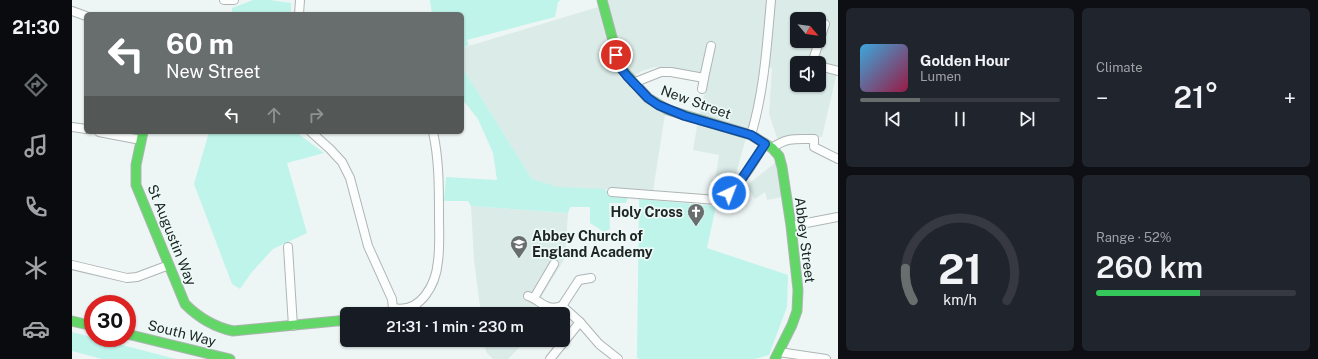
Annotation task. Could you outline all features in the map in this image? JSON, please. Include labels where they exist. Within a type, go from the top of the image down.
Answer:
[{"type":"main road","name":"New Street","points":[[602,0],[620,67],[648,98],[658,105],[685,116],[751,135]]},
{"type":"main road","name":"Abbey Street","points":[[751,135],[768,146],[778,156],[782,167],[791,226],[798,290],[797,311],[792,325],[777,355]]},
{"type":"main road","name":"St Augustin Way","points":[[142,136],[136,165],[136,185],[185,304],[210,324],[234,331],[340,321]]},
{"type":"main road","points":[[72,321],[84,324]]},
{"type":"main road","name":"South Way","points":[[136,336],[230,359]]},
{"type":"street","points":[[224,0],[234,0]]},
{"type":"street","points":[[299,12],[300,0]]},
{"type":"street","points":[[751,135],[755,123],[761,90],[771,0]]},
{"type":"street","points":[[72,11],[84,15]]},
{"type":"street","points":[[702,89],[711,46]]},
{"type":"street","points":[[826,68],[838,71]]},
{"type":"street","points":[[633,83],[661,72],[671,72],[704,78]]},
{"type":"street","points":[[72,128],[84,129]]},
{"type":"street","points":[[120,134],[142,136]]},
{"type":"street","points":[[313,134],[342,162],[350,178],[368,246],[392,299],[391,307]]},
{"type":"street","points":[[411,307],[424,297],[435,276],[438,262],[438,165],[433,134]]},
{"type":"street","points":[[612,192],[717,200],[729,193],[739,183],[768,146],[791,139],[814,139],[814,146],[838,159]]},
{"type":"street","points":[[791,226],[838,217]]},
{"type":"street","points":[[288,247],[293,326]]},
{"type":"street","points":[[554,264],[531,297],[543,306],[556,308],[562,306],[579,280],[591,278]]},
{"type":"street","points":[[72,265],[127,278],[144,275],[169,265]]},
{"type":"street","points":[[562,306],[580,322],[600,344],[618,359]]},
{"type":"street","points":[[550,359],[580,322]]},
{"type":"street","points":[[777,355],[826,359]]},
{"type":"shaded area","points":[[608,0],[838,0],[838,68],[822,137],[777,138],[769,114],[772,68],[760,66],[752,116],[731,187],[715,182],[719,155],[693,150],[699,115],[709,75],[655,67],[642,71],[634,76],[624,60],[616,38]]},
{"type":"shaded area","points":[[598,7],[611,58],[620,77],[642,99],[665,114],[653,191],[558,188],[532,179],[464,70],[464,47]]},
{"type":"shaded area","points":[[776,162],[782,197],[767,200],[765,192],[755,199],[746,186]]},
{"type":"shaded area","name":"Abbey Church of England Academy","points":[[471,206],[568,213],[565,258],[535,307],[480,307],[474,260]]},
{"type":"shaded area","points":[[485,347],[520,347],[508,359],[493,359],[486,352]]},
{"type":"green space","points":[[253,0],[270,0],[291,3],[291,12],[232,12],[232,8]]},
{"type":"green space","points":[[430,0],[561,0],[558,2],[555,17],[467,40],[469,45],[464,47],[464,12],[432,12]]},
{"type":"green space","points":[[464,70],[532,179],[557,187],[604,189],[610,194],[628,196],[626,203],[609,203],[610,229],[604,232],[590,223],[590,207],[570,207],[568,213],[471,206],[468,201],[444,201],[446,177],[497,180],[493,153],[478,119],[464,102]]},
{"type":"green space","points":[[208,134],[299,134],[324,153],[287,163],[307,233],[273,249],[252,272],[240,289],[232,284],[194,184]]},
{"type":"green space","points":[[639,199],[716,206],[707,248],[788,275],[787,307],[769,355],[755,359],[637,358]]},
{"type":"green space","points":[[72,332],[84,335],[84,347],[130,347],[176,359],[102,359],[72,351]]},
{"type":"traffic: fast","points":[[602,0],[620,67],[648,98],[668,110],[751,135],[772,148],[779,156],[791,226],[798,290],[797,311],[792,325],[775,359]]},
{"type":"traffic: fast","points":[[143,134],[136,165],[136,185],[185,304],[190,309],[201,318],[233,331],[340,321]]},
{"type":"traffic: fast","points":[[72,321],[84,324]]},
{"type":"traffic: fast","points":[[136,336],[230,359]]},
{"type":"place","name":"Holy Cross","points":[[696,227]]},
{"type":"place","name":"Abbey Church of England Academy","points":[[519,259]]},
{"type":"route","points":[[616,55],[620,67],[627,76],[639,90],[658,105],[685,116],[751,135],[765,144],[739,183],[729,193]]}]
